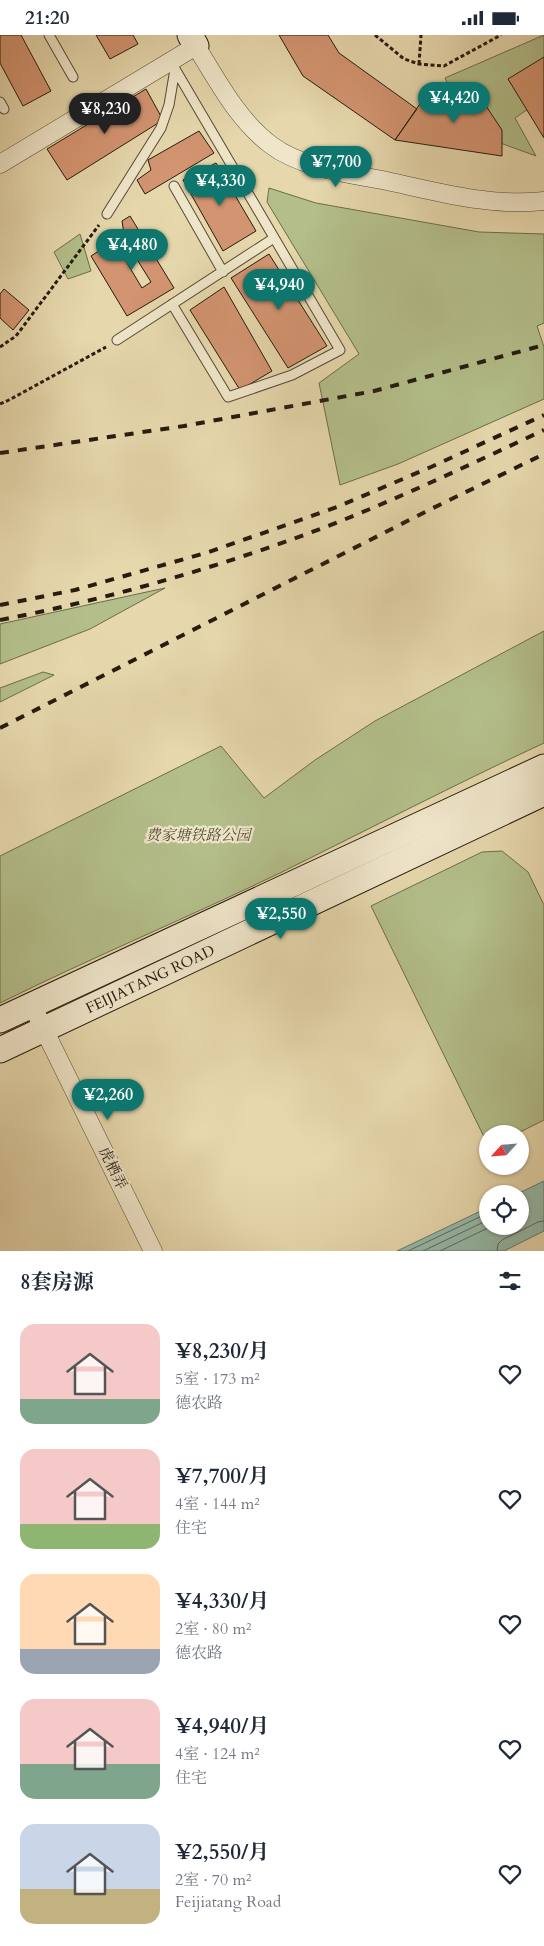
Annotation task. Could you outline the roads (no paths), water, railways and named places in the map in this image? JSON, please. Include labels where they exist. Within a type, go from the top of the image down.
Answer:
[{"type":"street","points":[[0,164],[173,66],[193,41],[228,99],[253,130],[273,147],[295,158],[333,171],[472,199],[521,203],[544,201]]},
{"type":"street","name":"FEIJIATANG ROAD","points":[[0,1050],[515,794],[544,767]]},
{"type":"street","name":"FEIJIATANG ROAD","points":[[0,1020],[515,794],[544,793]]},
{"type":"street","name":"虎栖弄","points":[[32,1005],[154,1251]]},
{"type":"lane","points":[[49,35],[73,77]]},
{"type":"lane","points":[[107,214],[161,128],[169,105],[173,66]]},
{"type":"lane","points":[[172,304],[228,397],[292,375],[340,350],[173,66]]},
{"type":"lane","points":[[174,186],[223,272]]},
{"type":"lane","points":[[117,340],[274,238]]},
{"type":"water","points":[[544,1181],[544,1231],[504,1251],[397,1251],[479,1212],[479,1235],[529,1235],[529,1188]]},
{"type":"railway","points":[[0,453],[184,426],[374,391],[544,345]]},
{"type":"railway","points":[[0,605],[75,590],[209,552],[337,507],[431,467],[544,415]]},
{"type":"railway","points":[[0,620],[123,592],[244,556],[323,528],[379,505],[544,430]]},
{"type":"railway","points":[[0,728],[431,509],[544,454]]},
{"type":"park label","name":"费家塘铁路公园","points":[[198,835]]}]
